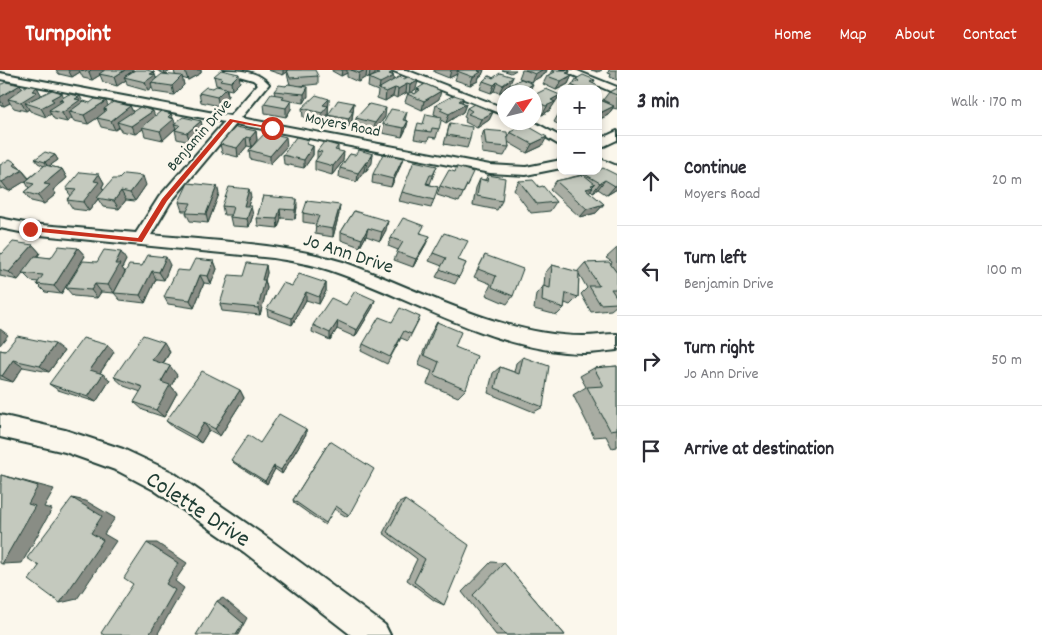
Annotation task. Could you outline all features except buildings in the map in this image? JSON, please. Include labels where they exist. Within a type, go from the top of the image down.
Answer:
[{"type":"street","name":"Benjamin Drive","points":[[140,240],[164,200],[264,84],[257,78],[229,70]]},
{"type":"street","points":[[396,70],[497,109]]},
{"type":"street","points":[[566,70],[617,90]]},
{"type":"street","name":"Moyers Road","points":[[0,76],[490,169],[522,173],[540,171],[557,165]]},
{"type":"street","points":[[540,130],[557,140]]},
{"type":"street","points":[[602,143],[617,135]]},
{"type":"street","points":[[602,164],[617,172]]},
{"type":"street","name":"Jo Ann Drive","points":[[0,223],[30,229],[273,252],[336,266],[484,323],[521,335],[565,345],[617,342]]},
{"type":"street","name":"Colette Drive","points":[[0,426],[65,440],[123,461],[163,481],[253,543],[375,635]]},
{"type":"route","points":[[30,229],[140,240],[164,200],[232,120],[272,128]]}]
